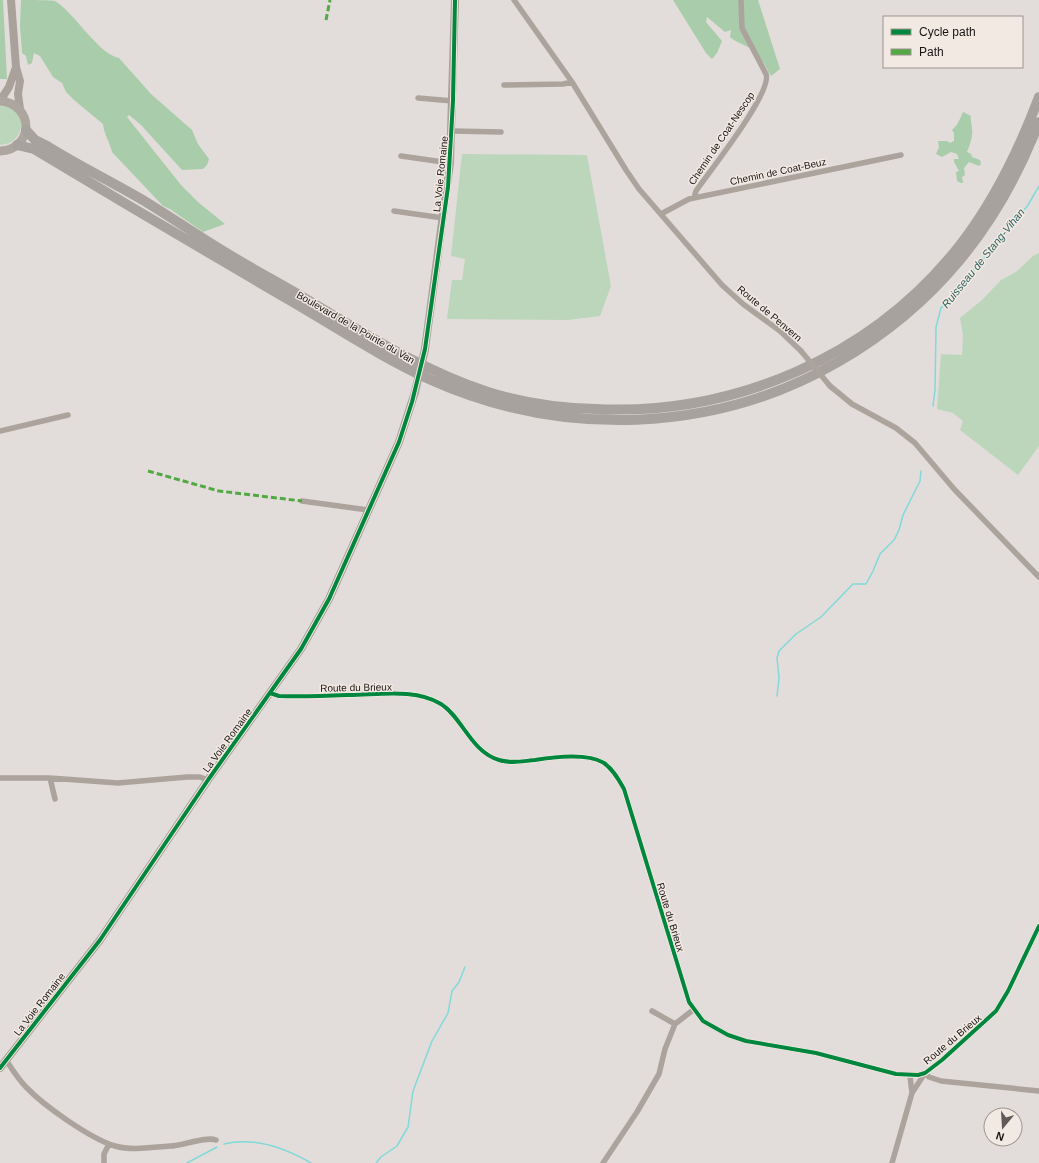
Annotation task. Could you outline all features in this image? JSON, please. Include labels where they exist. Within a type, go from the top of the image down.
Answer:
[{"type":"highway","name":"Boulevard de la Pointe du Van","points":[[26,130],[35,140],[144,201],[209,242],[344,322],[431,370],[489,392],[531,403],[565,408],[636,410],[660,409],[702,402],[768,384],[826,358],[857,340],[886,319],[919,289],[947,260],[976,223],[1010,164],[1039,97]]},
{"type":"highway","name":"Boulevard de la Pointe du Van","points":[[17,145],[34,149],[358,340],[432,380],[488,402],[524,411],[579,419],[638,420],[694,414],[766,396],[825,370],[874,339],[914,308],[938,285],[984,231],[1018,171],[1039,122]]},
{"type":"main road","points":[[0,101],[13,104],[20,109],[25,118],[26,130],[23,138],[17,145],[0,151]]},
{"type":"street","points":[[11,0],[16,67],[20,81],[18,96],[20,109]]},
{"type":"street","name":"La Voie Romaine","points":[[0,1068],[100,940],[208,780],[296,657],[320,617],[403,433],[415,392],[424,349],[433,268],[443,218],[450,163],[455,0]]},
{"type":"street","name":"Route de Penvern","points":[[514,0],[572,82],[626,170],[661,214],[727,290],[743,304],[780,331],[801,351],[830,386],[852,404],[896,428],[914,443],[954,489],[1039,577]]},
{"type":"street","name":"Chemin de Coat-Nescop","points":[[694,198],[696,191],[757,104],[767,81],[766,74],[742,28],[741,0]]},
{"type":"street","points":[[0,101],[10,88],[16,67]]},
{"type":"street","points":[[504,85],[563,84],[572,82]]},
{"type":"street","points":[[418,98],[453,101]]},
{"type":"street","name":"La Voie Romaine","points":[[452,131],[501,132]]},
{"type":"street","name":"Chemin de Coat-Beuz","points":[[661,214],[694,198],[901,155]]},
{"type":"street","name":"La Voie Romaine","points":[[401,156],[450,163]]},
{"type":"street","name":"La Voie Romaine","points":[[394,211],[443,218]]},
{"type":"street","points":[[0,431],[68,415]]},
{"type":"street","points":[[302,501],[368,510]]},
{"type":"street","name":"Route du Brieux","points":[[270,693],[279,696],[398,694],[425,698],[437,702],[447,708],[476,744],[498,760],[513,762],[562,757],[590,759],[605,763],[619,779],[624,789],[686,994],[693,1010],[702,1021],[712,1027],[746,1041],[816,1053],[896,1074],[912,1076],[925,1073],[981,1026],[1000,1006],[1039,926]]},
{"type":"street","points":[[0,778],[50,778],[118,783],[187,777],[200,777],[208,780]]},
{"type":"street","points":[[50,778],[55,799]]},
{"type":"street","points":[[603,1163],[634,1117],[659,1074],[665,1049],[675,1024],[693,1010]]},
{"type":"street","points":[[652,1011],[675,1024]]},
{"type":"street","points":[[6,1060],[23,1084],[38,1098],[61,1116],[109,1144],[122,1147],[140,1148],[184,1145],[211,1139],[216,1140]]},
{"type":"street","points":[[912,1092],[925,1073],[929,1077],[941,1081],[1039,1090]]},
{"type":"street","points":[[912,1076],[916,1087]]},
{"type":"street","points":[[892,1163],[912,1092],[912,1076]]},
{"type":"street","points":[[104,1163],[104,1154],[109,1144]]},
{"type":"green space","points":[[0,0],[3,0],[7,79],[0,79]]},
{"type":"green space","points":[[21,0],[55,1],[62,6],[103,49],[111,55],[119,58],[151,94],[192,130],[198,144],[209,159],[207,165],[203,169],[182,170],[141,125],[129,115],[127,117],[181,185],[199,203],[225,224],[203,232],[170,209],[163,206],[112,152],[103,124],[66,92],[62,83],[53,77],[40,56],[34,53],[32,63],[28,65],[26,56],[22,53],[20,26]]},
{"type":"green space","points":[[673,0],[758,0],[780,69],[771,76],[762,60],[754,51],[730,37],[731,30],[725,32],[707,17],[706,22],[722,41],[717,53],[712,59],[706,53]]},
{"type":"green space","points":[[0,106],[9,107],[15,111],[20,117],[21,124],[20,132],[16,138],[9,143],[0,145]]},
{"type":"green space","points":[[963,112],[971,116],[972,135],[967,152],[971,154],[972,157],[980,160],[981,164],[979,166],[969,162],[964,168],[965,175],[962,177],[963,183],[961,183],[957,181],[956,172],[959,171],[954,162],[954,159],[959,159],[957,154],[951,152],[942,157],[936,154],[939,147],[938,141],[947,141],[950,143],[954,141],[954,133],[952,130]]},
{"type":"green space","points":[[462,154],[587,155],[611,286],[600,316],[568,320],[447,319],[452,280],[462,280],[465,259],[451,256]]},
{"type":"green space","points":[[1039,253],[1039,446],[1018,475],[960,430],[963,421],[953,413],[937,409],[941,354],[962,355],[963,335],[960,318],[982,300],[1001,280],[1016,272],[1033,256]]},
{"type":"waterway","name":"Ruisseau de Stang-Vihan","points":[[933,406],[935,390],[936,327],[941,308],[1005,234],[1028,205],[1039,186]]},
{"type":"waterway","name":"Ruisseau de Stang-Vihan","points":[[777,696],[779,678],[777,658],[779,651],[796,634],[821,617],[853,584],[866,584],[880,554],[894,540],[899,530],[903,515],[920,481],[921,471]]},
{"type":"waterway","points":[[376,1163],[381,1157],[397,1146],[408,1127],[413,1091],[432,1041],[448,1013],[452,991],[459,982],[465,967]]},
{"type":"waterway","points":[[224,1144],[246,1142],[269,1145],[291,1153],[311,1163]]},
{"type":"waterway","points":[[187,1163],[217,1147]]},
{"type":"marked path","points":[[326,20],[330,0]]},
{"type":"marked path","points":[[148,471],[219,491],[302,501]]},
{"type":"cycle path","points":[[0,1068],[100,940],[208,780],[301,649],[329,599],[399,442],[412,402],[425,349],[448,187],[453,101],[455,0]]},
{"type":"cycle path","points":[[270,693],[279,696],[396,694],[420,696],[441,704],[455,717],[481,750],[489,756],[499,760],[517,762],[561,757],[580,757],[597,760],[607,765],[618,778],[624,789],[689,1002],[703,1021],[728,1035],[746,1041],[816,1053],[896,1074],[918,1075],[925,1073],[942,1060],[996,1011],[1008,991],[1039,926]]}]
